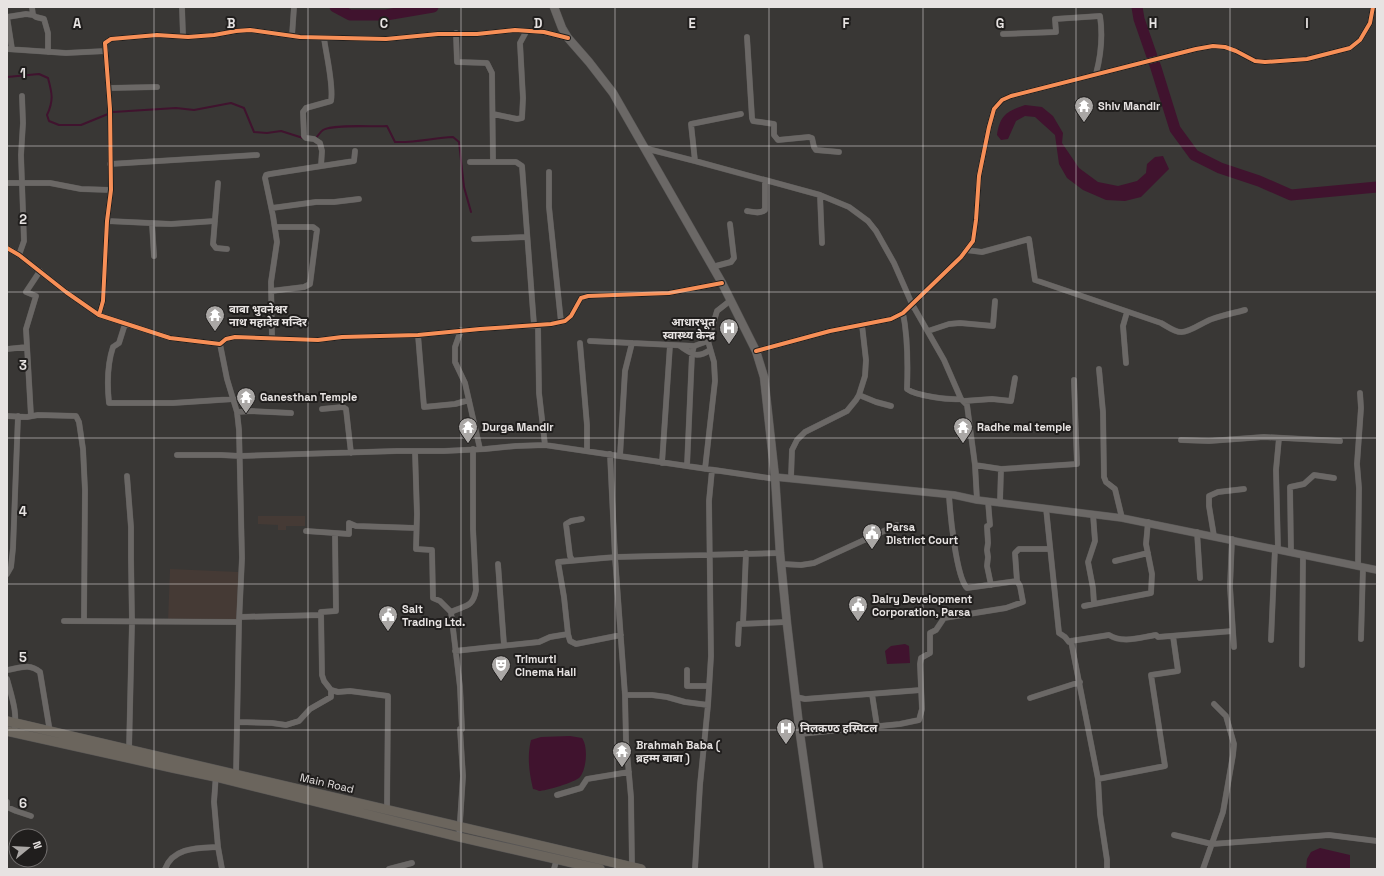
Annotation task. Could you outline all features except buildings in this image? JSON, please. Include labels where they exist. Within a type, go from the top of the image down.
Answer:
[{"type":"main road","points":[[554,7],[562,28],[568,38],[613,93],[722,283],[756,351],[764,378],[775,478],[780,553],[800,734],[819,869]]},
{"type":"main road","name":"Main Road","points":[[12,722],[51,731],[128,753],[236,778],[555,864],[600,869]]},
{"type":"main road","name":"Main Road","points":[[10,732],[49,741],[128,753]]},
{"type":"main road","name":"Main Road","points":[[236,778],[460,826],[636,868]]},
{"type":"street","points":[[32,7],[33,15]]},
{"type":"street","points":[[182,7],[183,36]]},
{"type":"street","points":[[292,36],[294,7]]},
{"type":"street","points":[[756,351],[830,331],[891,319],[903,313],[961,257],[973,241],[979,176],[988,127],[994,109],[1002,100],[1011,96],[1096,74],[1212,46],[1225,47],[1255,61],[1265,62],[1307,59],[1350,48],[1360,40],[1370,23],[1373,7]]},
{"type":"street","points":[[48,52],[48,33],[44,19],[26,14],[7,17],[10,49],[48,52],[66,53],[106,51]]},
{"type":"street","points":[[1003,34],[1056,32],[1055,19],[1100,16],[1101,54],[1096,74]]},
{"type":"street","points":[[99,315],[103,301],[106,221],[111,190],[109,88],[104,43],[111,39],[157,35],[214,35],[250,30],[300,37],[386,39],[438,34],[477,34],[515,30],[526,32],[544,32],[568,38]]},
{"type":"street","points":[[493,114],[517,119],[522,118],[523,98],[520,43],[526,32]]},
{"type":"street","points":[[456,34],[457,62],[487,63],[492,73],[493,162]]},
{"type":"street","points":[[747,37],[753,121],[774,124],[774,135],[778,140],[809,137],[812,138],[816,150],[839,152]]},
{"type":"street","points":[[321,166],[322,151],[320,143],[314,139],[306,138],[304,136],[303,112],[306,108],[331,101],[324,38]]},
{"type":"street","points":[[109,88],[157,87]]},
{"type":"street","points":[[19,255],[24,241],[21,155],[23,122],[22,96]]},
{"type":"street","points":[[695,161],[691,124],[741,114]]},
{"type":"street","points":[[644,148],[820,195],[849,207],[868,221],[876,231],[894,263],[912,304],[944,360],[962,400],[968,405],[977,500]]},
{"type":"street","points":[[272,338],[271,291],[277,242],[272,208],[265,178],[266,176],[354,161],[355,151]]},
{"type":"street","points":[[110,164],[257,155]]},
{"type":"street","points":[[470,162],[516,162],[522,166],[527,237],[536,325],[539,393],[545,445]]},
{"type":"street","points":[[549,172],[549,207],[561,322]]},
{"type":"street","points":[[747,211],[757,213],[765,210],[765,181]]},
{"type":"street","points":[[7,183],[50,183],[81,189],[111,190]]},
{"type":"street","points":[[218,183],[214,246],[216,248],[227,249]]},
{"type":"street","points":[[820,195],[822,243]]},
{"type":"street","points":[[272,208],[316,202],[334,202],[359,199]]},
{"type":"street","points":[[106,221],[176,224],[215,221]]},
{"type":"street","points":[[152,223],[154,256]]},
{"type":"street","points":[[712,267],[731,262],[734,258],[730,224]]},
{"type":"street","points":[[271,291],[304,287],[310,284],[317,230],[313,227],[275,227]]},
{"type":"street","points":[[474,239],[527,237]]},
{"type":"street","points":[[966,250],[982,252],[1029,238],[1035,280],[1161,323],[1179,332],[1188,332],[1195,326],[1225,314],[1245,310]]},
{"type":"street","points":[[7,248],[19,255],[66,292],[99,315],[170,338],[220,344],[226,339],[235,337],[318,340],[342,337],[418,335],[461,330],[551,324],[565,321],[571,316],[581,298],[588,296],[669,293],[722,283]]},
{"type":"street","points":[[31,416],[26,328],[36,296],[26,292],[40,271]]},
{"type":"street","points":[[705,469],[715,381],[714,362],[708,341],[718,311],[731,300]]},
{"type":"street","points":[[928,331],[949,324],[960,323],[993,326],[994,301]]},
{"type":"street","points":[[1126,362],[1122,326],[1127,312]]},
{"type":"street","points":[[903,313],[908,356],[907,389],[913,393],[937,398],[962,400],[992,399],[1011,401],[1015,378]]},
{"type":"street","points":[[125,324],[120,343],[113,347],[110,354],[108,372],[108,403],[173,403],[234,399]]},
{"type":"street","points":[[791,478],[792,450],[797,440],[805,432],[847,411],[859,395],[865,376],[866,360],[862,325]]},
{"type":"street","points":[[461,330],[455,347],[455,362],[465,383],[470,400],[480,449]]},
{"type":"street","points":[[418,335],[424,407],[455,404],[470,400]]},
{"type":"street","points":[[590,341],[694,346],[708,341]]},
{"type":"street","points":[[580,343],[587,425],[587,452]]},
{"type":"street","points":[[620,456],[625,372],[632,343]]},
{"type":"street","points":[[220,344],[237,412],[240,456],[242,558],[236,778]]},
{"type":"street","points":[[662,463],[670,345]]},
{"type":"street","points":[[680,346],[692,354],[704,354],[710,350]]},
{"type":"street","points":[[687,466],[692,354],[694,346]]},
{"type":"street","points":[[7,349],[27,347]]},
{"type":"street","points":[[1100,369],[1103,412],[1104,477],[1106,482],[1115,489],[1122,518]]},
{"type":"street","points":[[974,466],[1001,469],[1078,464],[1074,380]]},
{"type":"street","points":[[1360,393],[1361,408],[1356,464],[1359,488],[1361,638]]},
{"type":"street","points":[[859,395],[891,406]]},
{"type":"street","points":[[322,409],[343,407],[346,409],[351,453]]},
{"type":"street","points":[[237,412],[251,411],[291,413]]},
{"type":"street","points":[[7,416],[76,416],[79,422],[83,449],[85,490],[84,621]]},
{"type":"street","points":[[7,574],[10,567],[13,544],[18,416]]},
{"type":"street","points":[[1181,440],[1209,442],[1264,437],[1340,441]]},
{"type":"street","points":[[1271,640],[1276,548],[1276,470],[1280,438]]},
{"type":"street","points":[[177,455],[240,456],[351,453],[480,449],[545,445],[662,463],[775,478],[791,478],[949,495],[977,500],[1122,518],[1232,539],[1377,570]]},
{"type":"street","points":[[451,612],[471,604],[476,590],[473,528],[473,449]]},
{"type":"street","points":[[415,451],[416,550],[432,550],[433,598],[440,601],[451,612],[460,687],[462,729],[460,729],[463,776],[459,837]]},
{"type":"street","points":[[610,454],[615,557],[625,695],[626,741],[636,868]]},
{"type":"street","points":[[1000,502],[1001,469]]},
{"type":"street","points":[[695,869],[700,785],[711,656],[708,554],[709,501],[712,470]]},
{"type":"street","points":[[1291,552],[1290,487],[1304,484],[1314,475],[1334,478]]},
{"type":"street","points":[[127,476],[131,527],[132,622],[128,753]]},
{"type":"street","points":[[1214,536],[1208,506],[1209,496],[1218,492],[1244,489]]},
{"type":"street","points":[[949,495],[950,516],[956,552],[960,574],[965,587],[967,588],[1017,581]]},
{"type":"street","points":[[988,501],[990,526],[987,526],[987,566],[991,585]]},
{"type":"street","points":[[1046,508],[1060,633],[1069,642],[1109,635],[1122,640],[1156,634],[1158,637],[1233,631]]},
{"type":"street","points":[[1093,514],[1095,541],[1088,562],[1094,604]]},
{"type":"street","points":[[572,560],[570,556],[566,524],[570,521],[582,519]]},
{"type":"street","points":[[1084,606],[1151,593],[1152,574],[1146,544],[1148,522]]},
{"type":"street","points":[[306,531],[349,534],[349,523],[356,526],[416,528]]},
{"type":"street","points":[[782,564],[801,565],[814,563],[897,525]]},
{"type":"street","points":[[1197,532],[1200,578]]},
{"type":"street","points":[[238,722],[286,725],[299,721],[310,709],[331,697],[331,690],[322,674],[321,612],[336,611],[335,534]]},
{"type":"street","points":[[1232,539],[1230,587],[1234,647]]},
{"type":"street","points":[[800,734],[900,724],[920,720],[922,709],[921,658],[930,653],[930,634],[936,630],[944,618],[1006,608],[1023,602],[1020,586],[1017,581],[1014,553],[1019,549],[1050,549]]},
{"type":"street","points":[[743,624],[746,553]]},
{"type":"street","points":[[621,635],[576,644],[570,642],[558,562],[615,557],[780,553]]},
{"type":"street","points":[[1115,561],[1148,553]]},
{"type":"street","points":[[1302,664],[1303,554]]},
{"type":"street","points":[[498,564],[504,646]]},
{"type":"street","points":[[64,621],[132,622],[321,615]]},
{"type":"street","points":[[738,644],[739,624],[788,622]]},
{"type":"street","points":[[455,652],[539,642],[550,637],[568,634]]},
{"type":"street","points":[[1098,779],[1165,766],[1151,675],[1178,671],[1173,636]]},
{"type":"street","points":[[1071,641],[1098,779],[1100,814],[1107,869]]},
{"type":"street","points":[[7,670],[29,667],[40,672],[51,731],[49,741]]},
{"type":"street","points":[[687,670],[687,686],[709,686]]},
{"type":"street","points":[[7,679],[15,707],[10,732]]},
{"type":"street","points":[[1030,698],[1080,682]]},
{"type":"street","points":[[331,690],[338,692],[350,691],[388,696],[387,819]]},
{"type":"street","points":[[796,697],[805,699],[921,690]]},
{"type":"street","points":[[872,694],[877,726]]},
{"type":"street","points":[[625,695],[652,695],[708,705]]},
{"type":"street","points":[[1204,869],[1223,812],[1234,744],[1226,716],[1214,704]]},
{"type":"street","points":[[557,795],[581,788],[587,778],[629,772]]},
{"type":"street","points":[[216,773],[214,802],[218,847],[222,869]]},
{"type":"street","points":[[7,802],[7,807],[31,816]]},
{"type":"street","points":[[1174,835],[1212,844],[1329,835],[1377,841]]},
{"type":"street","points":[[165,869],[173,856],[176,854],[190,849],[218,847]]},
{"type":"street","points":[[555,864],[558,850]]},
{"type":"street","points":[[389,869],[412,863]]},
{"type":"shaded area","points":[[1025,105],[1042,107],[1053,116],[1063,133],[1062,143],[1079,168],[1098,182],[1118,186],[1137,181],[1146,173],[1147,164],[1155,157],[1163,156],[1169,169],[1141,197],[1125,201],[1106,200],[1083,190],[1067,178],[1059,164],[1055,135],[1035,117],[1025,116],[1016,121],[1008,139],[1001,140],[997,135],[1002,118],[1013,109]]},
{"type":"shaded area","points":[[258,516],[305,516],[305,526],[286,526],[286,530],[278,530],[278,525],[258,524]]},
{"type":"shaded area","points":[[170,569],[239,572],[237,622],[168,622]]},
{"type":"shaded area","points":[[905,644],[909,646],[910,663],[887,664],[885,651],[891,646]]},
{"type":"shaded area","points":[[570,736],[582,738],[585,746],[586,757],[584,768],[580,777],[567,784],[547,790],[539,791],[533,789],[529,764],[531,740],[541,737]]},
{"type":"shaded area","points":[[1320,848],[1350,855],[1350,869],[1306,869],[1307,859],[1311,852]]},
{"type":"waterway","points":[[335,7],[350,15],[386,15],[433,7]]},
{"type":"waterway","points":[[1137,7],[1139,19],[1175,129],[1194,155],[1220,168],[1259,181],[1291,195],[1377,187]]},
{"type":"waterway","points":[[7,77],[39,74],[48,78],[52,96],[51,105],[47,115],[49,121],[59,125],[81,125],[108,114]]},
{"type":"waterway","points":[[113,112],[176,108],[194,110],[231,103],[244,108],[254,132],[267,133],[281,131],[303,138]]},
{"type":"waterway","points":[[315,139],[323,130],[328,128],[354,126],[387,126],[395,142],[410,142],[453,137],[459,142],[464,187],[471,212]]},
{"type":"cycle path","points":[[756,351],[830,331],[891,319],[903,313],[961,257],[973,241],[979,176],[989,127],[994,109],[1002,100],[1011,96],[1213,46],[1225,47],[1255,61],[1265,62],[1307,59],[1350,48],[1360,40],[1370,23],[1373,7]]},
{"type":"cycle path","points":[[99,315],[103,301],[107,221],[111,190],[110,109],[105,43],[111,39],[157,35],[188,37],[250,30],[300,37],[386,39],[438,34],[477,34],[515,30],[544,32],[568,38]]},
{"type":"cycle path","points":[[7,248],[19,255],[66,292],[99,315],[170,338],[220,344],[226,339],[235,337],[318,340],[342,337],[418,335],[551,324],[565,321],[571,316],[581,298],[588,296],[669,293],[722,283]]},
{"type":"place","name":"Shiv Mandir","points":[[1084,123]]},
{"type":"place","name":"बाबा भुवनेश्वर नाथ महादेव मन्दिर","points":[[215,332]]},
{"type":"place","name":"आधारभूत स्वास्थ्य केन्द्र","points":[[729,345]]},
{"type":"place","name":"Ganesthan Temple","points":[[246,414]]},
{"type":"place","name":"Durga Mandir","points":[[468,444]]},
{"type":"place","name":"Radhe mai temple","points":[[963,444]]},
{"type":"place","name":"Parsa District Court","points":[[872,550]]},
{"type":"place","name":"Dairy Development Corporation, Parsa","points":[[858,622]]},
{"type":"place","name":"Salt Trading Ltd.","points":[[388,632]]},
{"type":"place","name":"Trimurti Cinema Hall","points":[[501,682]]},
{"type":"place","name":"निलकण्ठ हस्पिटल","points":[[786,745]]},
{"type":"place","name":"Brahmah Baba ( ब्रहम्म बाबा )","points":[[622,768]]}]
